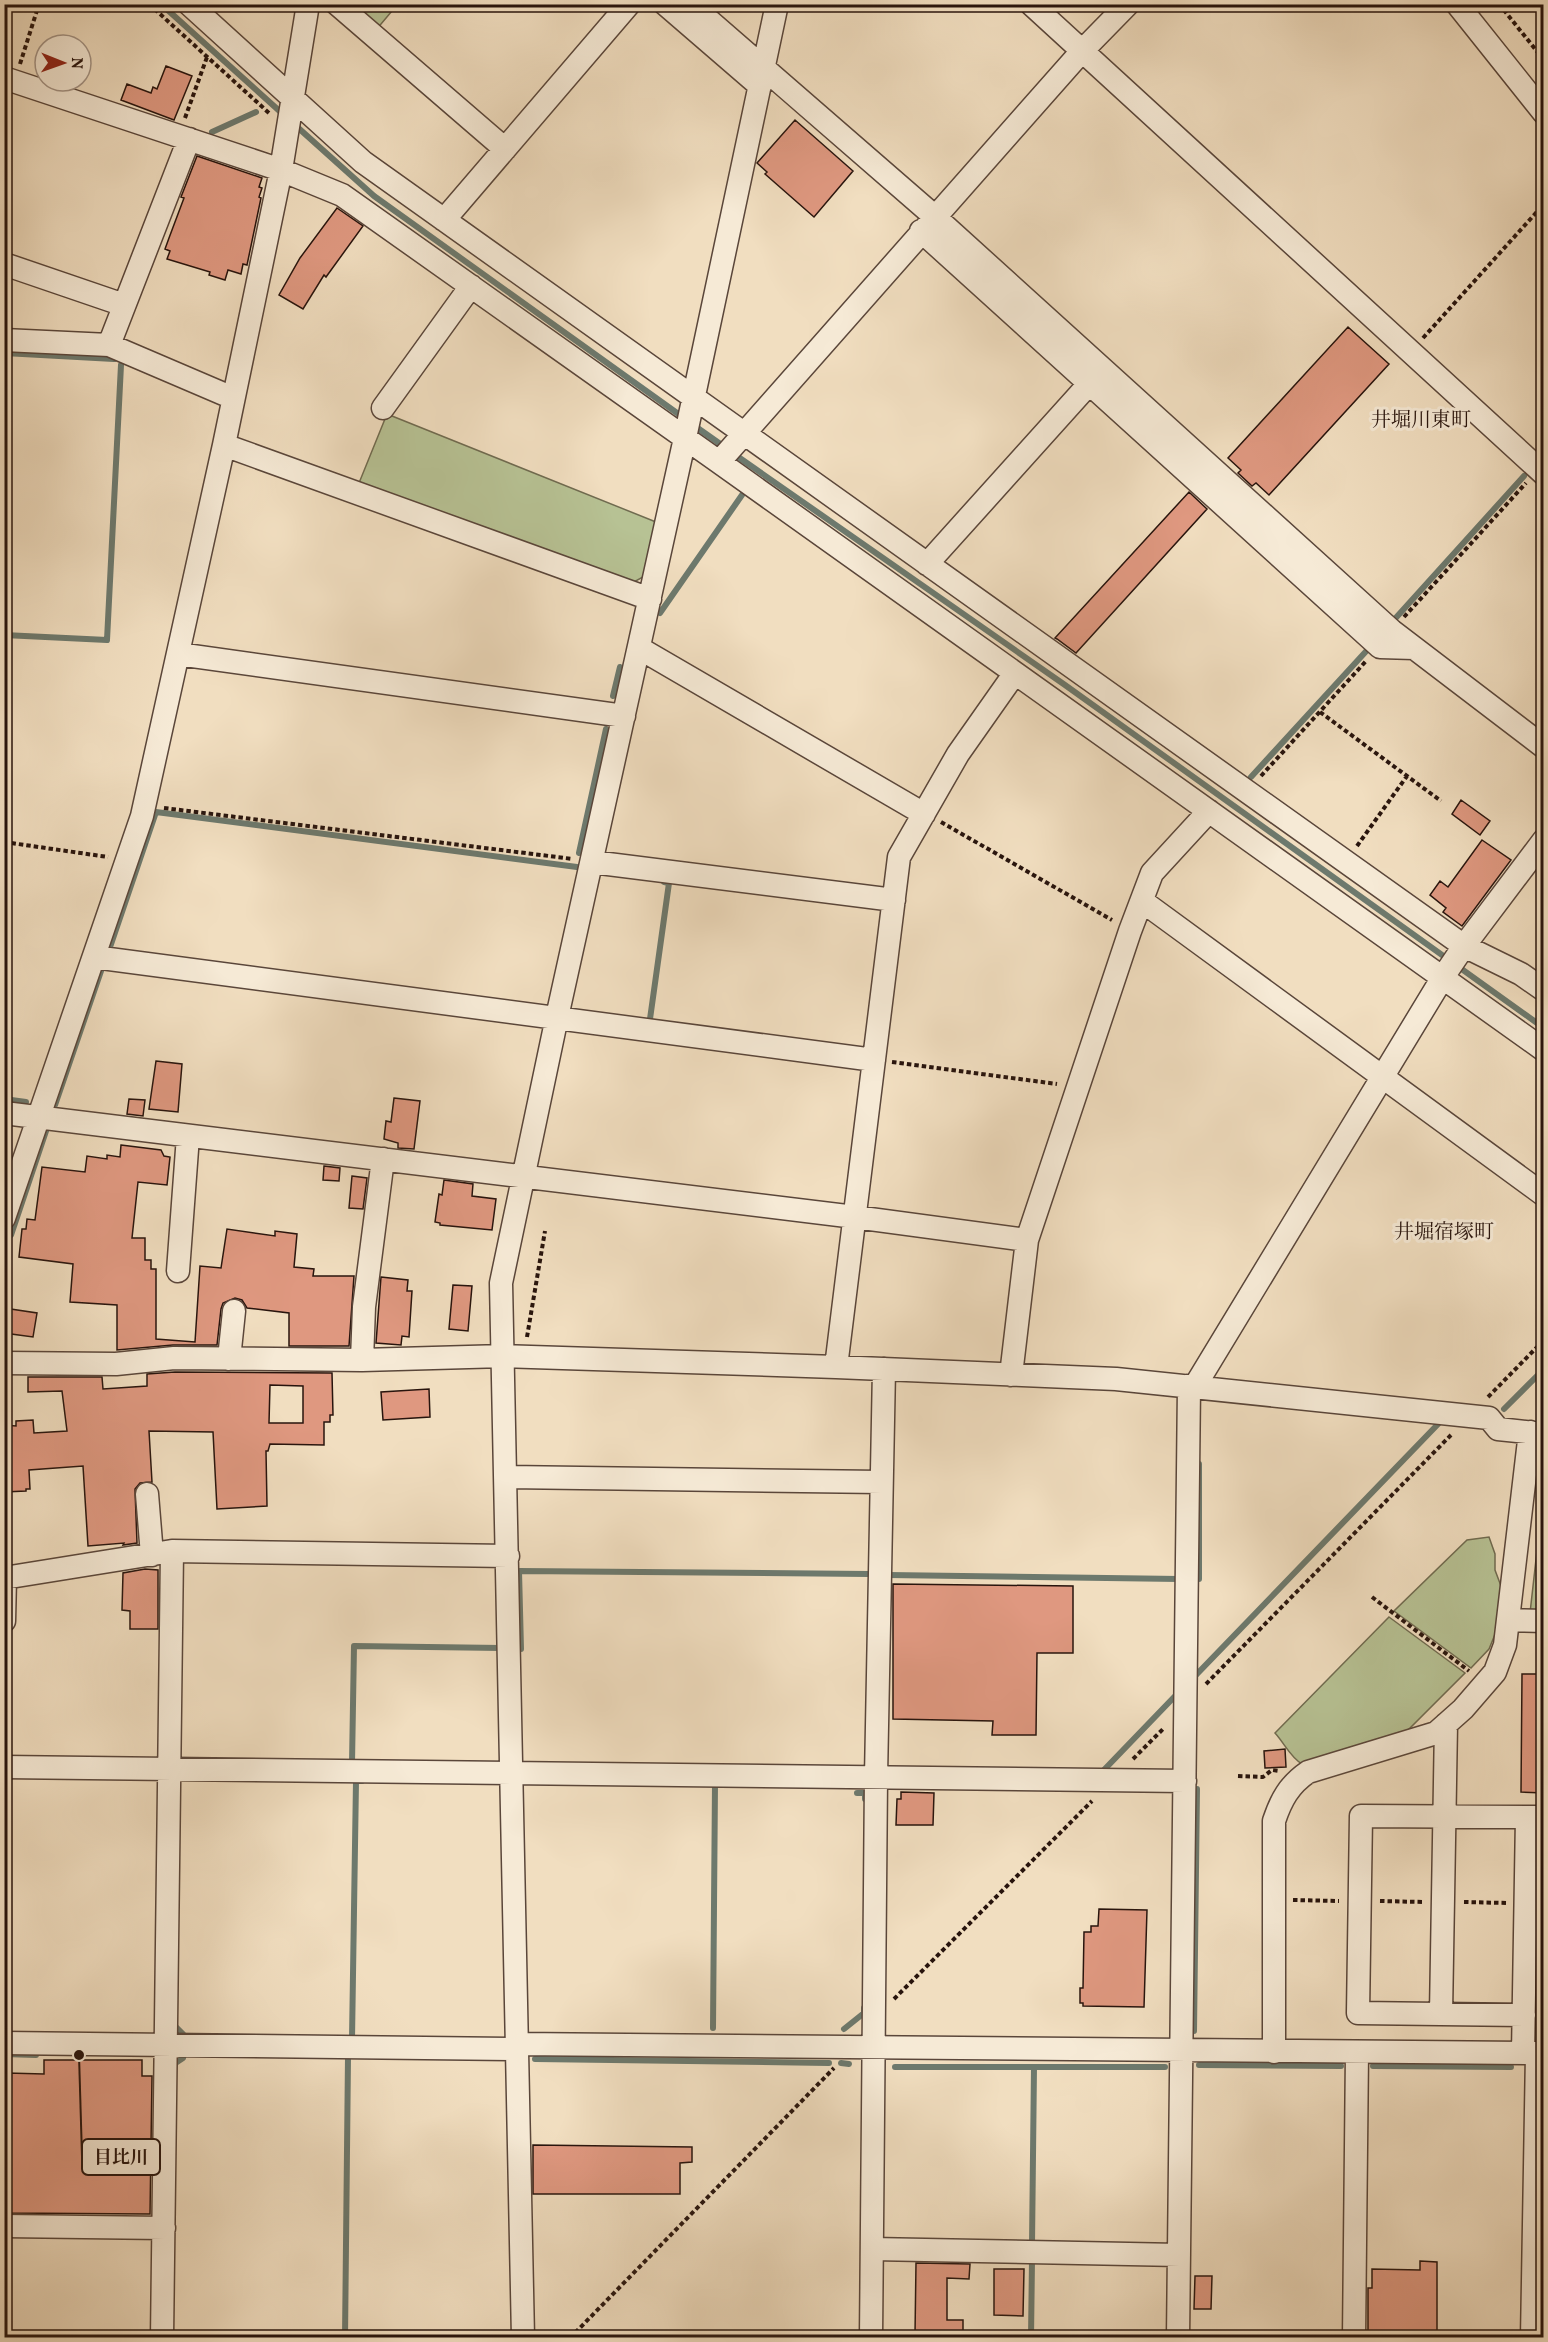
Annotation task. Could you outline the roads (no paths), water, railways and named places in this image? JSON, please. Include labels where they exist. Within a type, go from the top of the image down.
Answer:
[{"type":"street","points":[[189,4],[290,114],[363,162],[444,220],[689,419],[731,448],[927,564],[1346,862],[1544,1050]]},
{"type":"street","points":[[4,1218],[144,805],[224,445],[281,170],[308,4]]},
{"type":"street","points":[[336,4],[505,149]]},
{"type":"street","points":[[444,220],[629,4]]},
{"type":"street","points":[[665,4],[762,77]]},
{"type":"street","points":[[690,4],[762,77],[928,224],[1386,639],[1414,648],[1544,747]]},
{"type":"street","points":[[523,2337],[506,1477],[514,1357],[501,1283],[777,4]]},
{"type":"street","points":[[1031,4],[1542,471]]},
{"type":"street","points":[[731,448],[1082,51],[1128,4]]},
{"type":"street","points":[[1457,4],[1544,113]]},
{"type":"street","points":[[9,79],[281,170],[342,195],[471,286],[689,419],[731,448],[1015,673],[1209,811],[1453,962],[1521,974],[1544,990]]},
{"type":"street","points":[[109,345],[184,137]]},
{"type":"street","points":[[928,224],[1089,384],[1160,435]]},
{"type":"street","points":[[4,264],[124,305]]},
{"type":"street","points":[[383,408],[471,286]]},
{"type":"street","points":[[4,340],[109,345],[233,398]]},
{"type":"street","points":[[927,564],[1089,384]]},
{"type":"street","points":[[224,445],[650,599]]},
{"type":"street","points":[[639,648],[924,813]]},
{"type":"street","points":[[178,654],[624,716]]},
{"type":"street","points":[[836,1367],[899,857],[958,754],[1015,673]]},
{"type":"street","points":[[1011,1375],[1027,1240],[1131,931],[1152,873],[1209,811]]},
{"type":"street","points":[[1178,2337],[1192,1386],[1453,962],[1544,840]]},
{"type":"street","points":[[592,862],[894,900]]},
{"type":"street","points":[[1142,901],[1544,1195]]},
{"type":"street","points":[[94,957],[874,1060]]},
{"type":"street","points":[[4,1113],[1027,1240]]},
{"type":"street","points":[[178,1271],[188,1136]]},
{"type":"street","points":[[362,1360],[364,1307],[383,1159]]},
{"type":"street","points":[[229,1359],[234,1311]]},
{"type":"street","points":[[4,1363],[116,1364],[174,1358],[362,1360],[514,1357],[884,1369],[1192,1386],[1489,1418],[1498,1429],[1537,1433],[1534,1485],[1505,1645],[1496,1672],[1436,1733],[1308,1772],[1296,1780],[1281,1801],[1274,1821],[1274,2052]]},
{"type":"street","points":[[871,2337],[872,2249],[864,2047],[876,1777],[884,1369]]},
{"type":"street","points":[[506,1477],[881,1482]]},
{"type":"street","points":[[147,1494],[162,1553],[169,1769],[162,2337]]},
{"type":"street","points":[[4,1621],[5,1578],[162,1553],[508,1556]]},
{"type":"street","points":[[1508,1620],[1544,1621]]},
{"type":"street","points":[[1441,2014],[1446,1724]]},
{"type":"street","points":[[4,1767],[1185,1781]]},
{"type":"street","points":[[1524,2016],[1358,2013],[1361,1816],[1535,1817],[1526,1903],[1524,2016],[1535,2059],[1532,2337]]},
{"type":"street","points":[[4,2043],[1357,2052],[1535,2059]]},
{"type":"street","points":[[1354,2337],[1357,2052]]},
{"type":"street","points":[[4,2226],[164,2228]]},
{"type":"street","points":[[872,2249],[1179,2255]]},
{"type":"waterway","points":[[161,4],[285,116]]},
{"type":"waterway","points":[[212,132],[256,112]]},
{"type":"waterway","points":[[295,125],[374,196],[684,418]]},
{"type":"waterway","points":[[4,353],[114,359]]},
{"type":"waterway","points":[[4,635],[107,640],[121,365]]},
{"type":"waterway","points":[[692,424],[726,448]]},
{"type":"waterway","points":[[734,454],[1065,685],[1544,1028]]},
{"type":"waterway","points":[[1393,621],[1524,476]]},
{"type":"waterway","points":[[660,613],[742,495]]},
{"type":"waterway","points":[[1251,777],[1370,647]]},
{"type":"waterway","points":[[613,696],[620,667]]},
{"type":"waterway","points":[[579,853],[606,729]]},
{"type":"waterway","points":[[109,950],[156,812],[577,867]]},
{"type":"waterway","points":[[650,1019],[669,883],[664,882]]},
{"type":"waterway","points":[[55,1105],[101,971]]},
{"type":"waterway","points":[[4,1099],[26,1102]]},
{"type":"waterway","points":[[11,1235],[47,1128]]},
{"type":"waterway","points":[[1504,1409],[1544,1369]]},
{"type":"waterway","points":[[1196,1675],[1441,1421]]},
{"type":"waterway","points":[[1199,1464],[1199,1579]]},
{"type":"waterway","points":[[521,1649],[519,1571],[869,1574]]},
{"type":"waterway","points":[[888,1575],[1179,1579]]},
{"type":"waterway","points":[[352,1763],[354,1646],[501,1648]]},
{"type":"waterway","points":[[1101,1773],[1178,1693]]},
{"type":"waterway","points":[[352,2039],[356,1781],[362,1781]]},
{"type":"waterway","points":[[713,2028],[715,1784]]},
{"type":"waterway","points":[[1194,2031],[1197,1789]]},
{"type":"waterway","points":[[857,1793],[865,1793],[865,1799]]},
{"type":"waterway","points":[[844,2029],[864,2013],[864,2008]]},
{"type":"waterway","points":[[175,2021],[175,2026],[183,2034]]},
{"type":"waterway","points":[[4,2054],[36,2055]]},
{"type":"waterway","points":[[174,2069],[174,2064],[183,2058],[184,2054],[190,2054]]},
{"type":"waterway","points":[[345,2338],[348,2057]]},
{"type":"waterway","points":[[535,2059],[829,2063]]},
{"type":"waterway","points":[[841,2063],[849,2064]]},
{"type":"waterway","points":[[1199,2065],[1341,2066]]},
{"type":"waterway","points":[[1373,2066],[1511,2067]]},
{"type":"waterway","points":[[895,2067],[1165,2067]]},
{"type":"waterway","points":[[1032,2244],[1034,2067]]},
{"type":"waterway","points":[[1031,2338],[1032,2260]]},
{"type":"place","name":"目比川","points":[[79,2055]]},
{"type":"district","name":"井堀川東町","points":[[1421,419]]},
{"type":"district","name":"井堀宿塚町","points":[[1444,1231]]}]
